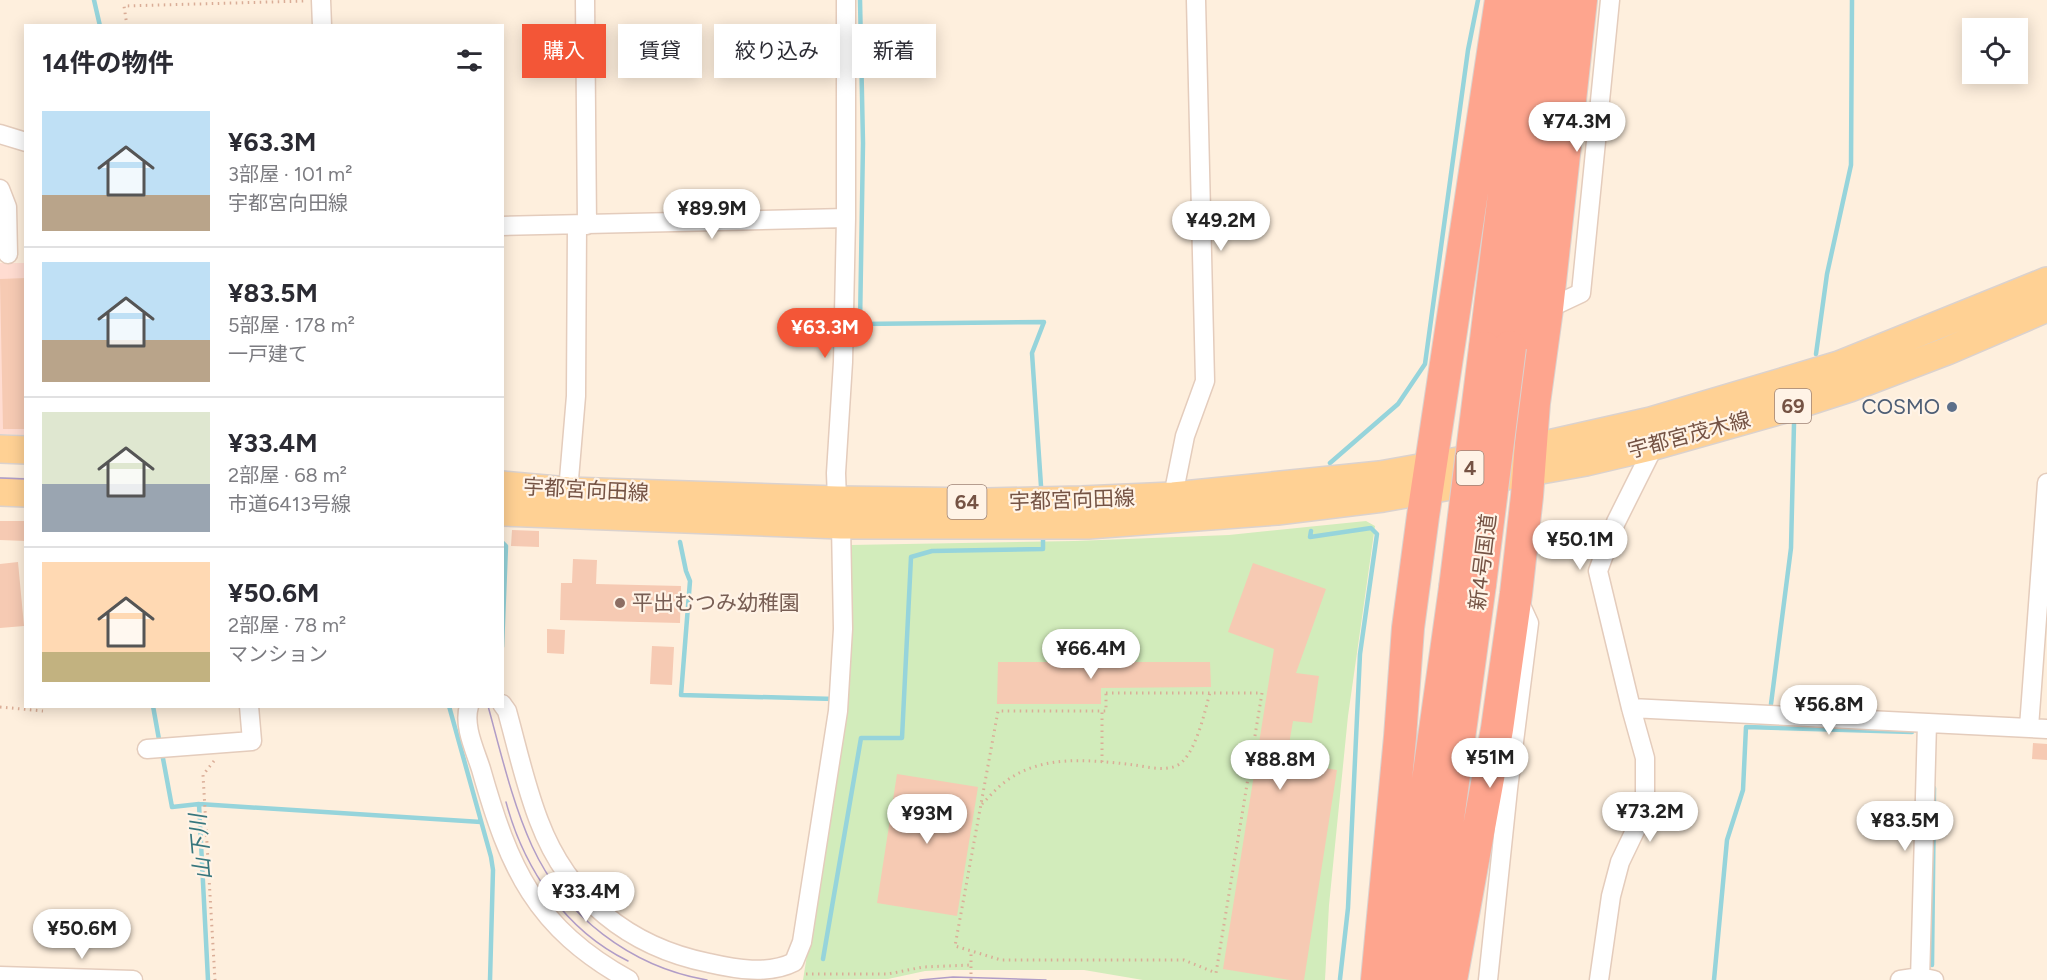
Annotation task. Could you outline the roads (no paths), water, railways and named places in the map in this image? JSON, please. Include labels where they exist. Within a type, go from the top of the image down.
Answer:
[{"type":"highway","points":[[1377,980],[1408,628],[1501,0]]},
{"type":"highway","name":"新4号国道","points":[[1426,980],[1467,586],[1497,348],[1528,0]]},
{"type":"highway","name":"新4号国道","points":[[1497,348],[1556,0]]},
{"type":"highway","points":[[1451,980],[1497,729],[1516,594],[1534,403],[1547,309],[1581,0]]},
{"type":"highway","name":"新4号国道","points":[[1400,980],[1467,586]]},
{"type":"main road","name":"宇都宮茂木線","points":[[1530,460],[1839,365],[2047,280]]},
{"type":"main road","name":"宇都宮茂木線","points":[[1530,460],[1654,446],[1785,409],[1850,388],[1947,351],[2047,308]]},
{"type":"main road","points":[[0,449],[24,450]]},
{"type":"main road","name":"宇都宮向田線","points":[[504,512],[839,512],[987,502],[1173,496],[1374,476],[1429,478],[1530,460]]},
{"type":"main road","name":"宇都宮向田線","points":[[504,485],[839,512],[1077,525],[1162,521],[1277,511],[1383,498],[1429,478]]},
{"type":"main road","points":[[0,492],[24,493]]},
{"type":"street","points":[[321,0],[322,24]]},
{"type":"street","points":[[568,491],[576,396],[582,225],[585,0]]},
{"type":"street","points":[[504,707],[539,821],[552,850],[568,876],[593,905],[621,928],[652,946],[684,958],[747,969],[773,969],[794,962],[802,942],[838,711],[843,629],[836,473],[843,362],[846,218],[846,0]]},
{"type":"street","points":[[1173,496],[1185,436],[1205,381],[1196,0]]},
{"type":"street","points":[[1547,309],[1581,293],[1610,0]]},
{"type":"street","points":[[0,134],[24,141]]},
{"type":"street","points":[[0,189],[7,207],[8,254]]},
{"type":"street","points":[[504,226],[846,218]]},
{"type":"street","points":[[1599,980],[1611,896],[1620,862],[1646,810],[1646,758],[1631,708],[1598,571],[1616,522],[1654,446]]},
{"type":"street","points":[[1631,708],[2038,728],[2047,483]]},
{"type":"street","points":[[1488,980],[1508,789],[1529,623],[1516,594]]},
{"type":"street","points":[[149,748],[252,741],[249,708]]},
{"type":"street","points":[[469,708],[467,722],[490,804],[504,844],[522,880],[545,915],[582,950],[605,967],[629,980]]},
{"type":"street","points":[[1899,980],[1925,979],[1926,723]]},
{"type":"street","points":[[0,976],[133,980]]},
{"type":"waterway","name":"山下川","points":[[94,0],[100,24]]},
{"type":"waterway","points":[[860,0],[863,143],[860,324],[1044,322],[1032,353],[1041,486]]},
{"type":"waterway","points":[[1330,463],[1398,404],[1425,364],[1468,50],[1478,0]]},
{"type":"waterway","points":[[1816,354],[1827,274],[1851,165],[1852,0]]},
{"type":"waterway","points":[[1771,704],[1791,548],[1794,424]]},
{"type":"waterway","points":[[1311,531],[1310,537],[1371,528],[1377,534],[1360,654],[1348,908],[1340,979]]},
{"type":"waterway","points":[[823,959],[861,738],[902,738],[911,557],[932,551],[1043,549],[1043,540]]},
{"type":"waterway","points":[[680,542],[690,581],[681,695],[835,699]]},
{"type":"waterway","points":[[504,544],[506,546],[504,596]]},
{"type":"waterway","name":"山下川","points":[[153,708],[160,745]]},
{"type":"waterway","points":[[450,708],[493,870],[490,980]]},
{"type":"waterway","points":[[1714,980],[1727,840],[1743,790],[1746,727],[1912,732]]},
{"type":"waterway","name":"山下川","points":[[162,753],[172,807],[199,804],[208,980]]},
{"type":"waterway","points":[[1932,965],[1934,788]]},
{"type":"waterway","points":[[199,804],[481,822]]},
{"type":"tram line","points":[[0,478],[24,479]]},
{"type":"tram line","points":[[489,708],[507,777],[525,829],[546,871],[562,895],[581,916],[627,950],[652,963],[707,980]]},
{"type":"tram line","points":[[506,802],[524,851],[550,895],[585,933],[628,961]]},
{"type":"tram line","points":[[920,980],[953,977],[1046,980]]},
{"type":"place","name":"COSMO","points":[[1952,407]]},
{"type":"place","name":"平出むつみ幼稚園","points":[[620,603]]}]
